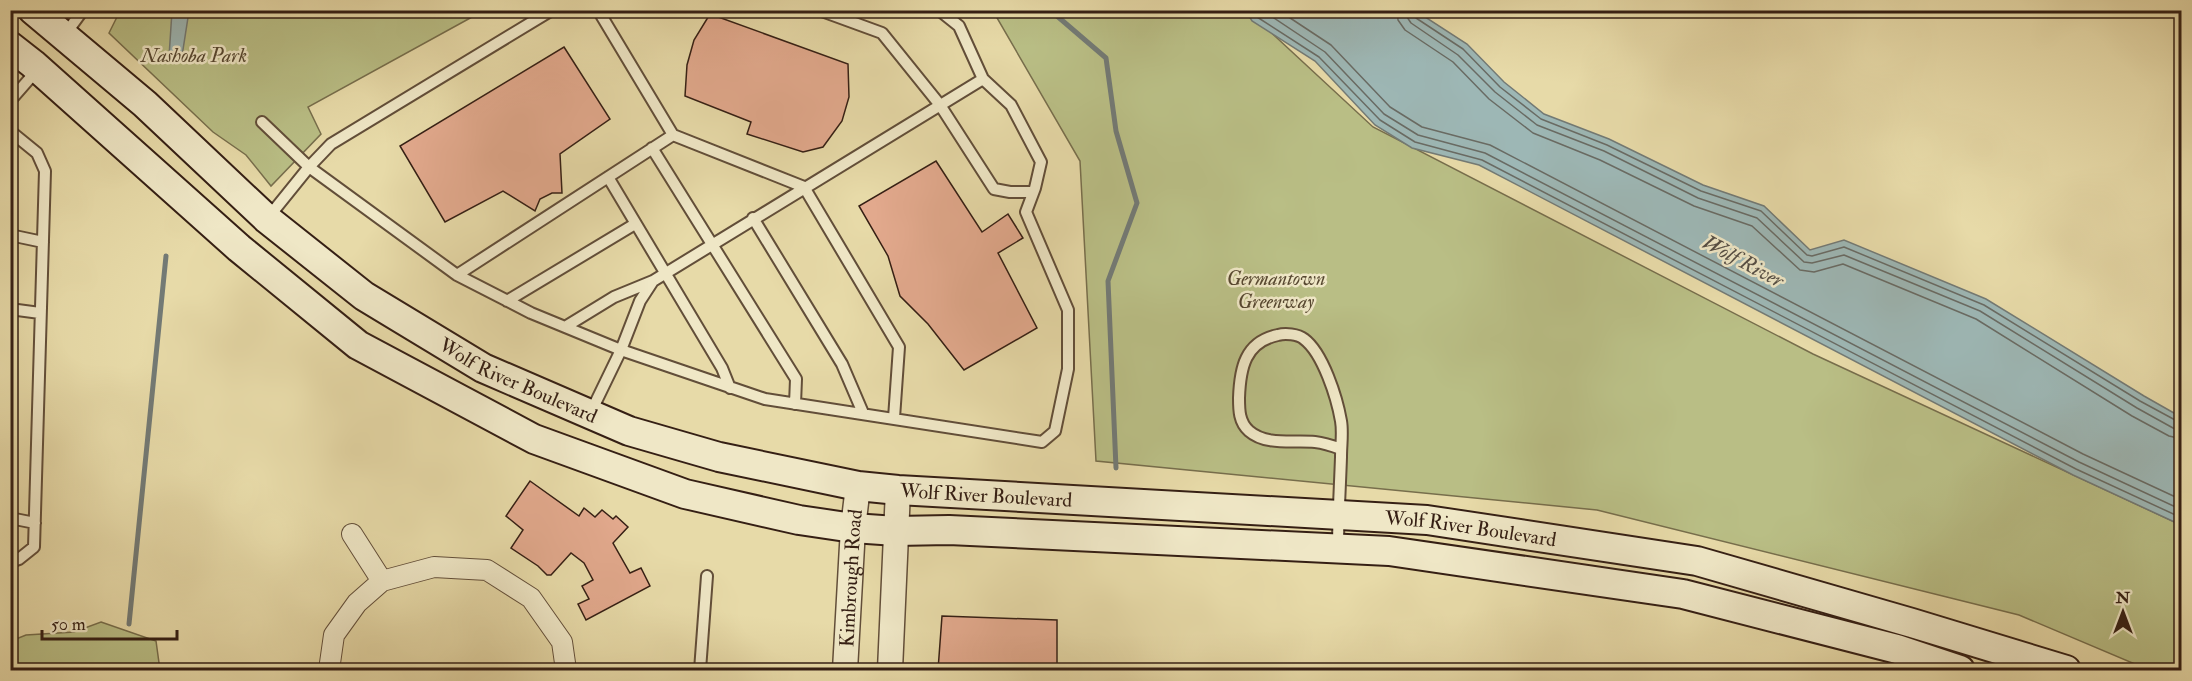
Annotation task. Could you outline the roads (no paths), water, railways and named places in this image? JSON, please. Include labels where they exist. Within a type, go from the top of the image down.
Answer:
[{"type":"main road","name":"Wolf River Boulevard","points":[[33,10],[145,104],[267,219],[364,296],[483,368],[629,431],[719,457],[858,486],[1427,520],[1697,561],[2066,670]]},
{"type":"main road","name":"Wolf River Boulevard","points":[[10,46],[38,68],[239,248],[358,345],[534,439],[685,494],[799,520],[853,528],[896,531],[960,530],[1389,551],[1683,594],[1897,649],[1960,670]]},
{"type":"street","name":"Kimbrough Road","points":[[845,670],[853,528],[858,486]]},
{"type":"street","name":"Kimbrough Road","points":[[890,670],[898,490]]},
{"type":"street","points":[[352,534],[382,581]]},
{"type":"street","points":[[329,670],[334,635],[357,603],[382,581],[434,567],[487,570],[531,598],[562,642],[566,670]]},
{"type":"lane","points":[[64,36],[83,10]]},
{"type":"lane","points":[[267,219],[309,166],[331,144],[552,10]]},
{"type":"lane","points":[[598,10],[673,135],[804,187],[898,347],[894,418]]},
{"type":"lane","points":[[819,10],[882,33],[940,105],[994,189],[1034,192]]},
{"type":"lane","points":[[262,122],[309,166],[457,275],[507,301],[621,350],[765,399],[1042,442],[1055,431],[1068,369],[1068,310],[1026,212],[1034,192],[1041,162],[1011,105],[983,79],[959,26],[939,10]]},
{"type":"lane","points":[[10,101],[38,68]]},
{"type":"lane","points":[[565,327],[614,297],[653,280],[983,79]]},
{"type":"lane","points":[[10,131],[37,153],[45,171],[34,547],[19,559],[10,562]]},
{"type":"lane","points":[[457,275],[673,135]]},
{"type":"lane","points":[[652,148],[796,379],[795,404]]},
{"type":"lane","points":[[608,177],[722,368],[730,388]]},
{"type":"lane","points":[[753,218],[842,364],[863,413]]},
{"type":"lane","points":[[507,301],[635,224]]},
{"type":"lane","points":[[10,235],[43,242]]},
{"type":"lane","points":[[590,414],[621,350],[640,302],[653,280]]},
{"type":"lane","points":[[10,309],[40,313]]},
{"type":"lane","points":[[1338,548],[1342,424],[1336,397],[1326,371],[1305,339],[1297,335],[1282,333],[1265,338],[1251,350],[1240,373],[1239,413],[1244,426],[1251,433],[1268,440],[1316,442],[1341,449]]},
{"type":"lane","points":[[10,518],[34,523]]},
{"type":"lane","points":[[700,670],[707,576]]},
{"type":"water","points":[[172,11],[189,11],[182,56],[169,57]]},
{"type":"water","name":"Wolf River","points":[[1246,11],[1416,11],[1467,44],[1504,82],[1544,114],[1609,139],[1703,185],[1764,206],[1810,250],[1844,240],[1986,299],[2181,417],[2181,525],[2073,475],[1479,165],[1412,148],[1375,125],[1315,61],[1252,21]]},
{"type":"waterway","points":[[1050,10],[1106,58],[1116,131],[1137,203],[1108,281],[1116,468]]},
{"type":"waterway","points":[[129,624],[166,256]]},
{"type":"park label","name":"Nashoba Park","points":[[194,55]]},
{"type":"park label","name":"Germantown Greenway","points":[[1276,290]]}]
